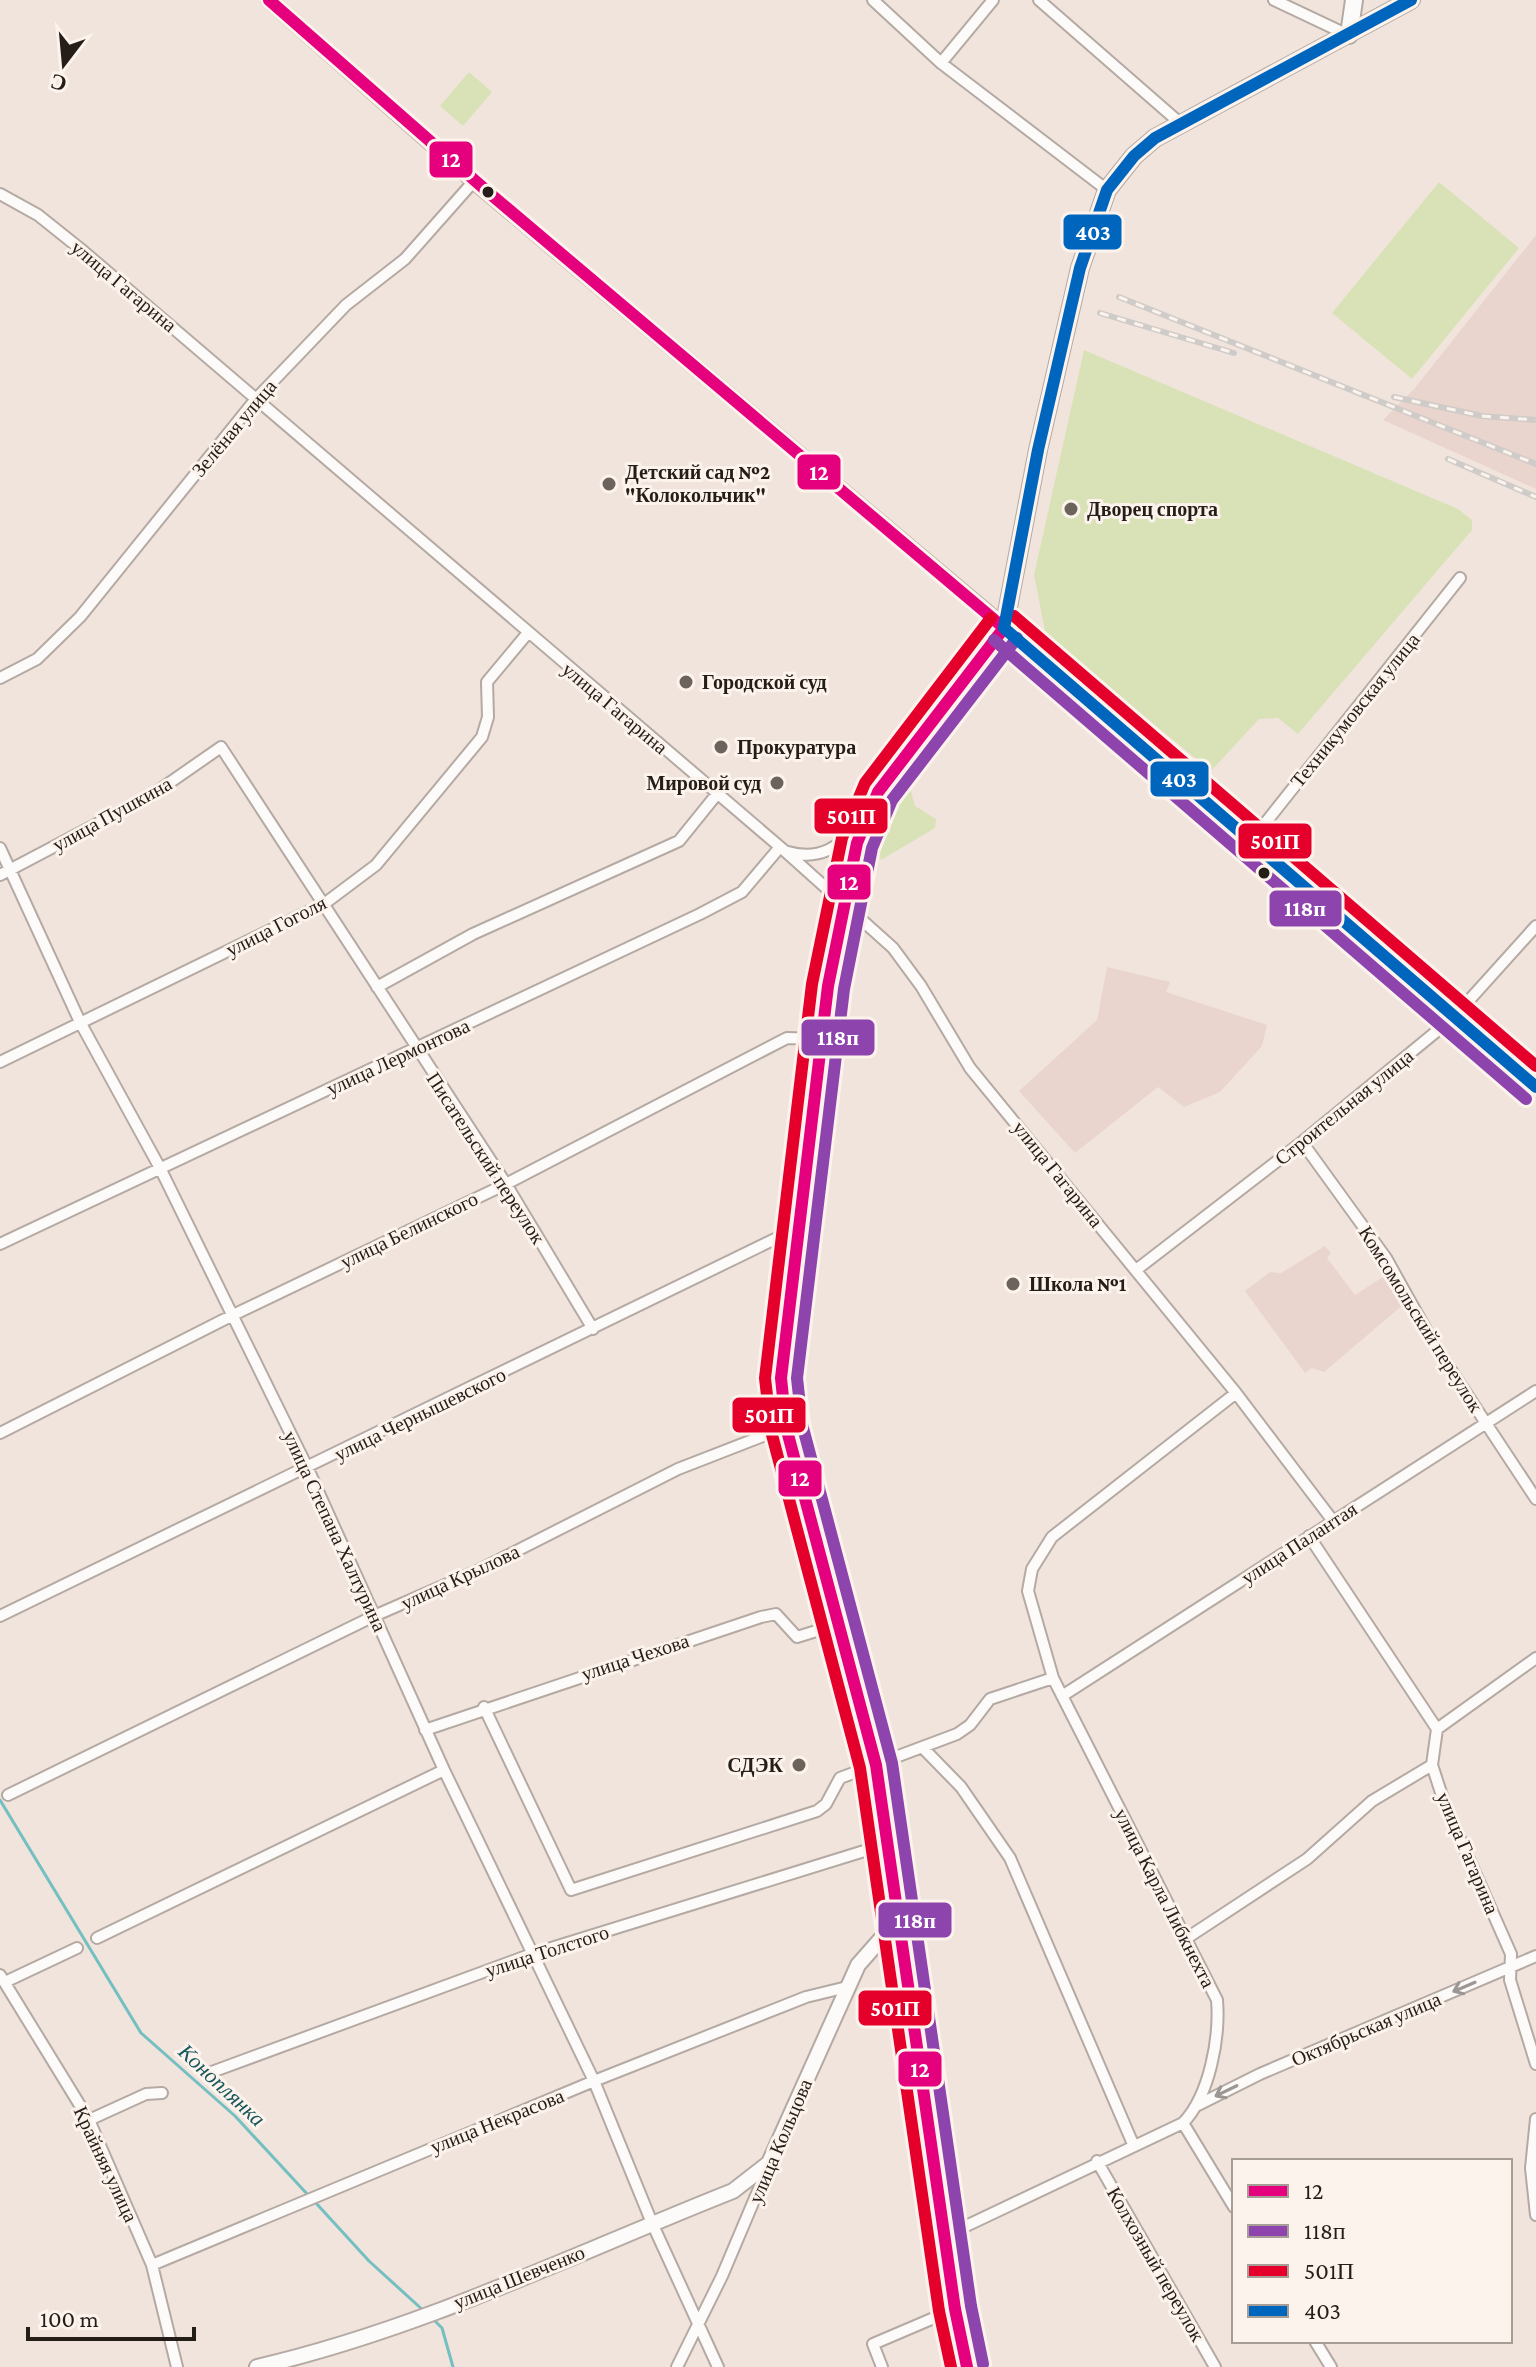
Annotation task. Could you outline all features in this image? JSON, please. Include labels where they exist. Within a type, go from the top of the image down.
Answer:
[{"type":"main road","points":[[269,0],[474,181],[1004,628],[1536,1087]]},
{"type":"main road","points":[[1349,35],[1355,0]]},
{"type":"main road","points":[[1355,0],[1368,14],[1382,17]]},
{"type":"main road","points":[[967,2367],[955,2309],[890,1843],[876,1765],[786,1427],[782,1354],[821,1039],[844,903],[864,820],[891,773],[1004,628],[1071,301],[1107,190],[1134,156],[1180,123],[1411,0]]},
{"type":"main road","name":"улица Кольцова","points":[[769,2163],[847,1987],[868,1950],[900,1928]]},
{"type":"main road","name":"улица Шевченко","points":[[257,2367],[327,2351],[407,2324],[733,2191],[752,2180],[769,2163]]},
{"type":"street","points":[[873,0],[941,63],[1107,190]]},
{"type":"street","points":[[941,63],[993,0]]},
{"type":"street","points":[[1039,0],[1180,123]]},
{"type":"street","points":[[1274,0],[1349,35]]},
{"type":"street","name":"Зелёная улица","points":[[0,678],[37,659],[80,617],[256,399],[346,305],[405,259],[474,181]]},
{"type":"street","name":"улица Гагарина","points":[[0,194],[38,215],[83,251],[783,850],[893,948],[921,986],[970,1068],[1236,1393],[1333,1521]]},
{"type":"street","name":"Техникумовская улица","points":[[1251,841],[1460,578]]},
{"type":"street","name":"улица Гоголя","points":[[0,1062],[324,904],[376,865],[473,751],[488,717],[487,682],[527,634]]},
{"type":"street","name":"Писательский переулок","points":[[221,747],[506,1184],[593,1329]]},
{"type":"street","name":"улица Пушкина","points":[[0,875],[152,795],[221,747]]},
{"type":"street","points":[[377,987],[473,934],[679,841],[717,794]]},
{"type":"street","points":[[783,850],[802,856],[833,849],[864,820]]},
{"type":"street","name":"улица Степана Халтурина","points":[[0,848],[80,1022],[160,1168],[308,1469],[425,1730],[594,2081],[652,2223],[718,2367]]},
{"type":"street","name":"улица Лермонтова","points":[[0,1244],[742,892],[783,850]]},
{"type":"street","name":"Строительная улица","points":[[1136,1270],[1302,1142],[1454,1017],[1536,926]]},
{"type":"street","name":"улица Белинского","points":[[0,1433],[231,1316],[506,1184],[787,1038],[821,1039]]},
{"type":"street","name":"Комсомольский переулок","points":[[1302,1142],[1386,1258],[1435,1346],[1536,1499]]},
{"type":"street","name":"улица Чернышевского","points":[[0,1616],[308,1469],[777,1238],[797,1233]]},
{"type":"street","name":"улица Палантая","points":[[1062,1696],[1536,1391]]},
{"type":"street","points":[[484,1707],[571,1890],[817,1811],[826,1804],[840,1778],[923,1748],[970,1725],[990,1699],[1053,1678],[1028,1591],[1032,1569],[1043,1547],[1236,1393]]},
{"type":"street","name":"улица Крылова","points":[[8,1795],[374,1616],[475,1572],[678,1469],[786,1427]]},
{"type":"street","points":[[1309,1536],[1437,1729],[1536,1658]]},
{"type":"street","name":"улица Чехова","points":[[425,1730],[484,1707],[761,1617],[776,1614],[797,1637],[839,1624]]},
{"type":"street","name":"улица Карла Либкнехта","points":[[1053,1678],[1212,1988],[1218,2013],[1198,2105],[1183,2123]]},
{"type":"street","name":"улица Гагарина","points":[[1437,1729],[1432,1765],[1445,1805],[1511,1954],[1510,1980],[1536,2064]]},
{"type":"street","points":[[923,1748],[961,1787],[1010,1858],[1133,2144]]},
{"type":"street","points":[[1187,1938],[1307,1859],[1372,1801],[1432,1765]]},
{"type":"street","points":[[97,1938],[444,1770]]},
{"type":"street","name":"улица Толстого","points":[[209,2073],[532,1954],[890,1843]]},
{"type":"street","points":[[2,1979],[77,1948]]},
{"type":"street","name":"Октябрьская улица","points":[[1198,2105],[1260,2074],[1536,1956]]},
{"type":"street","name":"Крайняя улица","points":[[2,1979],[89,2120],[152,2265],[177,2367]]},
{"type":"street","name":"улица Некрасова","points":[[152,2265],[594,2081],[806,1997],[847,1987]]},
{"type":"street","points":[[89,2120],[146,2094],[162,2093]]},
{"type":"street","points":[[1536,2119],[1531,2168],[1536,2215]]},
{"type":"street","points":[[945,2236],[1097,2161],[1183,2123],[1232,2204]]},
{"type":"street","name":"Колхозный переулок","points":[[1097,2161],[1215,2367]]},
{"type":"street","name":"улица Кольцова","points":[[677,2367],[769,2163]]},
{"type":"street","points":[[882,2367],[873,2344],[955,2309]]},
{"type":"street","points":[[1316,2343],[1331,2367]]},
{"type":"shaded area","points":[[1536,235],[1536,489],[1383,420],[1414,389]]},
{"type":"shaded area","points":[[1107,967],[1170,982],[1166,992],[1267,1025],[1262,1046],[1220,1092],[1184,1107],[1158,1087],[1075,1153],[1019,1091],[1097,1020]]},
{"type":"shaded area","points":[[1325,1246],[1331,1253],[1327,1258],[1355,1295],[1386,1275],[1404,1304],[1324,1372],[1312,1368],[1305,1373],[1245,1291],[1270,1272],[1281,1273]]},
{"type":"green space","points":[[469,72],[492,92],[463,126],[440,106]]},
{"type":"green space","points":[[1439,182],[1519,248],[1412,379],[1332,313]]},
{"type":"green space","points":[[1084,350],[1458,509],[1472,520],[1472,530],[1298,734],[1278,718],[1259,719],[1211,771],[1046,636],[1034,575]]},
{"type":"green space","points":[[902,789],[911,791],[915,806],[936,819],[935,828],[881,860],[880,842],[884,823]]},
{"type":"waterway","name":"Коноплянка","points":[[0,1800],[141,2033],[235,2116],[309,2196]]},
{"type":"waterway","name":"Коноплянка","points":[[315,2202],[369,2261],[425,2312]]},
{"type":"waterway","name":"Коноплянка","points":[[434,2320],[442,2328],[453,2367]]},
{"type":"railway","points":[[1119,297],[1536,464]]},
{"type":"railway","points":[[1100,313],[1234,353]]},
{"type":"railway","points":[[1394,397],[1482,416],[1536,420]]},
{"type":"railway","points":[[1448,459],[1536,497]]},
{"type":"transit line","name":"12","points":[[269,0],[488,192],[1004,628]]},
{"type":"transit line","name":"403","points":[[1004,628],[1038,450],[1080,268],[1107,190],[1134,156],[1155,138],[1411,0]]},
{"type":"transit line","name":"501П","points":[[1014,616],[1536,1066]]},
{"type":"transit line","name":"501П","points":[[951,2367],[939,2311],[860,1768],[771,1431],[765,1378],[812,984],[842,838],[865,783],[991,618]]},
{"type":"transit line","name":"12","points":[[967,2367],[955,2309],[876,1765],[786,1427],[781,1378],[828,986],[857,843],[878,792],[1004,628]]},
{"type":"transit line","name":"403","points":[[1004,628],[1536,1087]]},
{"type":"transit line","name":"118п","points":[[983,2364],[971,2306],[892,1763],[802,1424],[797,1378],[844,989],[872,848],[892,800],[1017,638]]},
{"type":"transit line","name":"118п","points":[[994,640],[1526,1099]]},
{"type":"place","name":"Детский сад №2 \"Колокольчик\"","points":[[609,484]]},
{"type":"place","name":"Дворец спорта","points":[[1071,509]]},
{"type":"place","name":"Городской суд","points":[[686,682]]},
{"type":"place","name":"Прокуратура","points":[[721,747]]},
{"type":"place","name":"Мировой суд","points":[[777,783]]},
{"type":"place","name":"Школа №1","points":[[1013,1284]]},
{"type":"place","name":"СДЭК","points":[[799,1765]]}]
